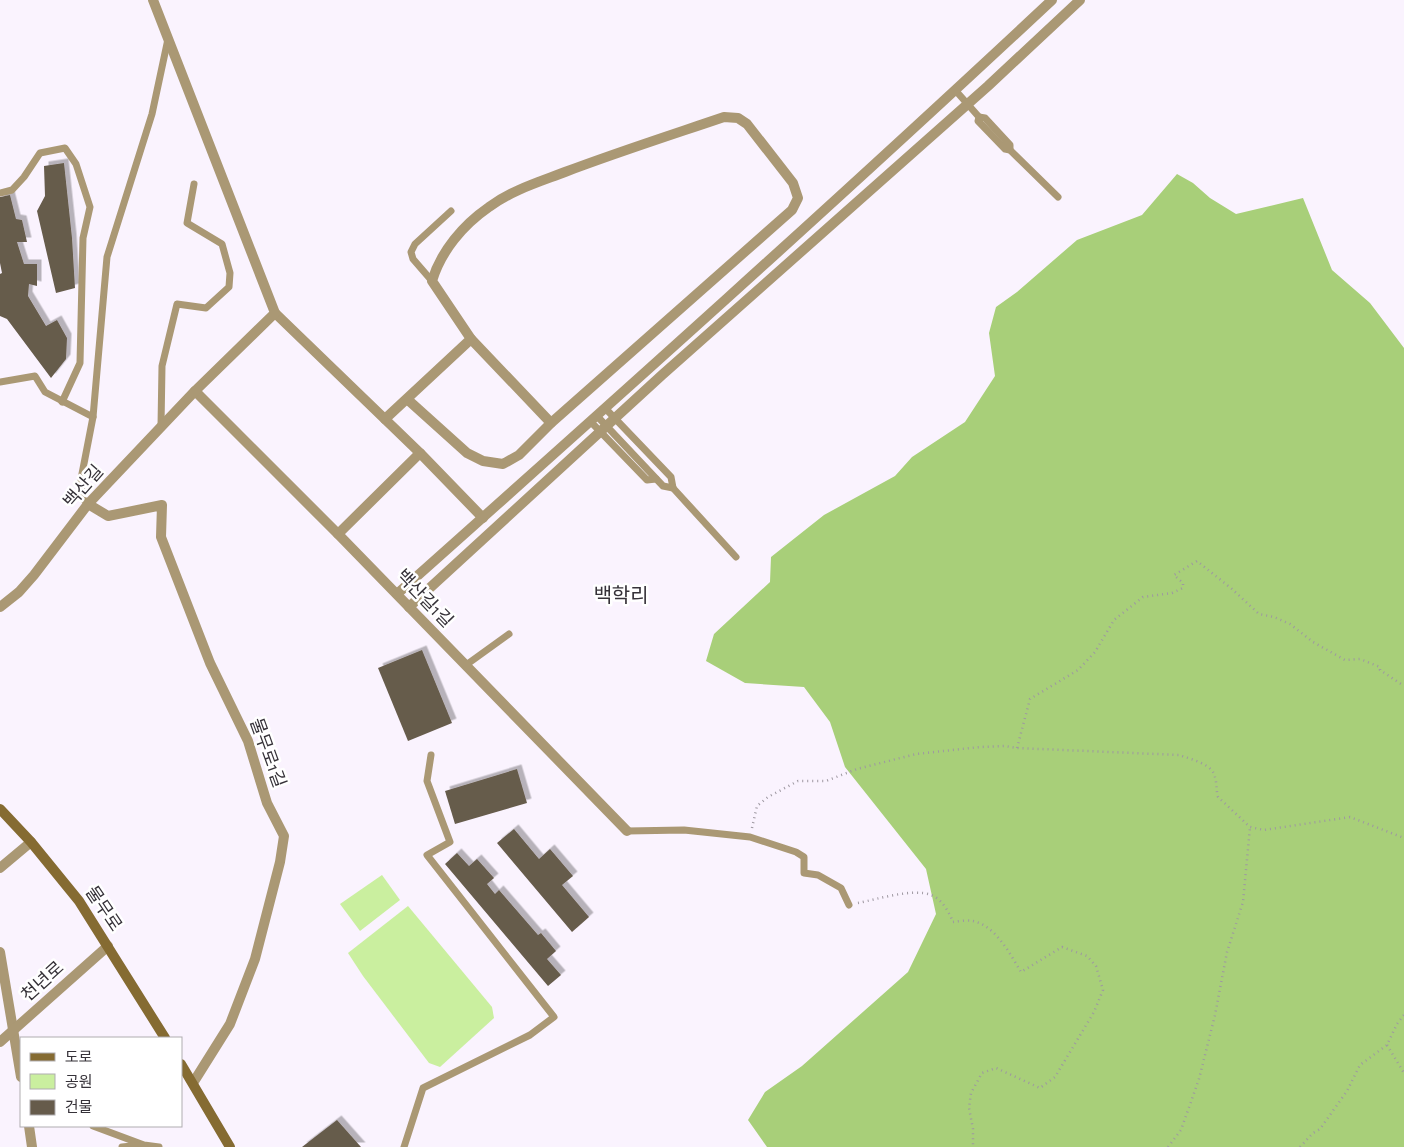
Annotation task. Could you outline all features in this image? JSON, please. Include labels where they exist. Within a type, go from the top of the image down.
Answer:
[{"type":"main road","name":"물무로","points":[[0,809],[31,842],[79,901],[164,1037]]},
{"type":"main road","points":[[182,1066],[230,1147]]},
{"type":"street","points":[[153,0],[274,313],[420,453],[483,518]]},
{"type":"street","points":[[397,594],[594,419],[956,91],[1052,0]]},
{"type":"street","points":[[409,607],[669,368],[967,104],[1080,0]]},
{"type":"street","points":[[407,399],[468,453],[483,461],[503,464],[519,455],[551,423],[792,210],[798,198],[793,183],[746,124],[738,118],[724,117],[616,153],[510,194],[489,207],[467,225],[437,264],[432,281],[471,339],[551,423]]},
{"type":"street","name":"백산길","points":[[0,607],[19,592],[34,575],[88,504],[161,426],[274,313]]},
{"type":"street","points":[[385,419],[471,339]]},
{"type":"street","name":"백산길1길","points":[[196,391],[397,594],[627,831]]},
{"type":"street","points":[[338,534],[420,453]]},
{"type":"street","name":"물무로1길","points":[[88,504],[108,516],[162,505],[161,537],[210,663],[248,741],[267,803],[284,836],[280,862],[255,959],[230,1024],[193,1083]]},
{"type":"street","points":[[0,868],[31,842]]},
{"type":"street","name":"천년로","points":[[0,1042],[108,946]]},
{"type":"street","points":[[0,952],[20,1069]]},
{"type":"street","points":[[28,1127],[32,1147]]},
{"type":"lane","points":[[88,504],[82,498],[81,479],[93,418],[107,257],[152,114],[168,39]]},
{"type":"lane","points":[[956,91],[979,116],[978,122],[1058,197]]},
{"type":"lane","points":[[0,193],[12,190],[24,177],[40,153],[65,148],[76,164],[90,207],[83,238],[80,363],[62,402]]},
{"type":"lane","points":[[161,426],[162,366],[177,304],[206,308],[229,287],[230,273],[222,244],[187,224],[194,184]]},
{"type":"lane","points":[[432,281],[413,259],[411,252],[415,244],[450,211]]},
{"type":"lane","points":[[0,382],[35,376],[45,392],[93,418]]},
{"type":"lane","points":[[605,408],[607,425],[647,480],[656,479],[662,486],[673,488]]},
{"type":"lane","points":[[594,419],[607,425],[671,476],[673,488],[736,557]]},
{"type":"lane","points":[[466,665],[509,634]]},
{"type":"lane","points":[[404,1147],[423,1088],[530,1035],[554,1017],[427,855],[450,842],[427,780],[431,755]]},
{"type":"lane","points":[[627,831],[684,830],[750,837],[796,852],[804,857],[804,873],[818,875],[841,888],[849,905]]},
{"type":"lane","points":[[97,1127],[144,1145]]},
{"type":"lane","points":[[122,1147],[144,1145],[160,1147]]},
{"type":"path","points":[[1018,748],[1030,698],[1078,670],[1095,652],[1114,620],[1143,597],[1172,593],[1183,588],[1182,583],[1174,574],[1197,562],[1232,589],[1259,614],[1274,617],[1290,624],[1313,642],[1345,660],[1360,659],[1380,667],[1380,670],[1404,686]]},
{"type":"path","points":[[750,837],[757,806],[768,797],[798,781],[826,781],[857,769],[916,754],[1005,746],[1179,755],[1194,760],[1215,775],[1218,797],[1250,827],[1264,830],[1350,817],[1404,838]]},
{"type":"path","points":[[1168,1147],[1181,1130],[1199,1079],[1206,1052],[1227,952],[1243,902],[1250,827]]},
{"type":"path","points":[[849,905],[914,892],[932,895],[948,909],[953,922],[973,921],[993,932],[1006,946],[1021,972],[1062,947],[1087,956],[1096,966],[1103,990],[1094,1012],[1055,1076],[1040,1088],[996,1068],[982,1073],[971,1093],[969,1108],[973,1129],[973,1147]]},
{"type":"path","points":[[1300,1147],[1313,1132],[1320,1129],[1347,1091],[1360,1065],[1387,1045],[1397,1024],[1404,1015]]},
{"type":"path","points":[[1387,1045],[1404,1074]]},
{"type":"green space","points":[[1177,174],[1193,183],[1210,198],[1236,214],[1303,198],[1332,270],[1370,303],[1404,348],[1404,1147],[767,1147],[748,1120],[765,1092],[802,1066],[908,972],[936,914],[926,869],[845,767],[830,722],[804,687],[745,683],[706,661],[714,634],[770,582],[771,557],[824,515],[895,476],[912,457],[965,422],[995,376],[989,333],[996,307],[1017,292],[1077,240],[1142,215]]},
{"type":"green space","points":[[382,875],[400,900],[360,931],[340,904]]},
{"type":"green space","points":[[408,906],[492,1007],[494,1018],[440,1067],[429,1063],[363,976],[348,953]]},
{"type":"building","points":[[64,163],[75,288],[56,293],[37,211],[45,196],[44,166]]},
{"type":"building","points":[[10,195],[16,219],[22,220],[27,242],[17,242],[24,264],[37,264],[37,286],[29,284],[28,296],[46,326],[57,320],[67,338],[66,359],[51,378],[7,319],[0,316],[0,274],[2,273],[0,263],[0,197]]},
{"type":"building","points":[[422,650],[452,723],[408,741],[378,668]]},
{"type":"building","points":[[517,769],[527,803],[455,824],[445,791]]},
{"type":"building","points":[[514,829],[539,859],[550,849],[573,876],[562,885],[589,917],[572,932],[497,843]]},
{"type":"building","points":[[457,853],[469,866],[477,859],[494,878],[487,884],[495,894],[499,890],[538,935],[541,933],[556,951],[547,959],[561,975],[548,986],[445,864]]},
{"type":"building","points":[[337,1120],[361,1147],[302,1147]]},
{"type":"district","name":"백학리","points":[[621,596]]}]
